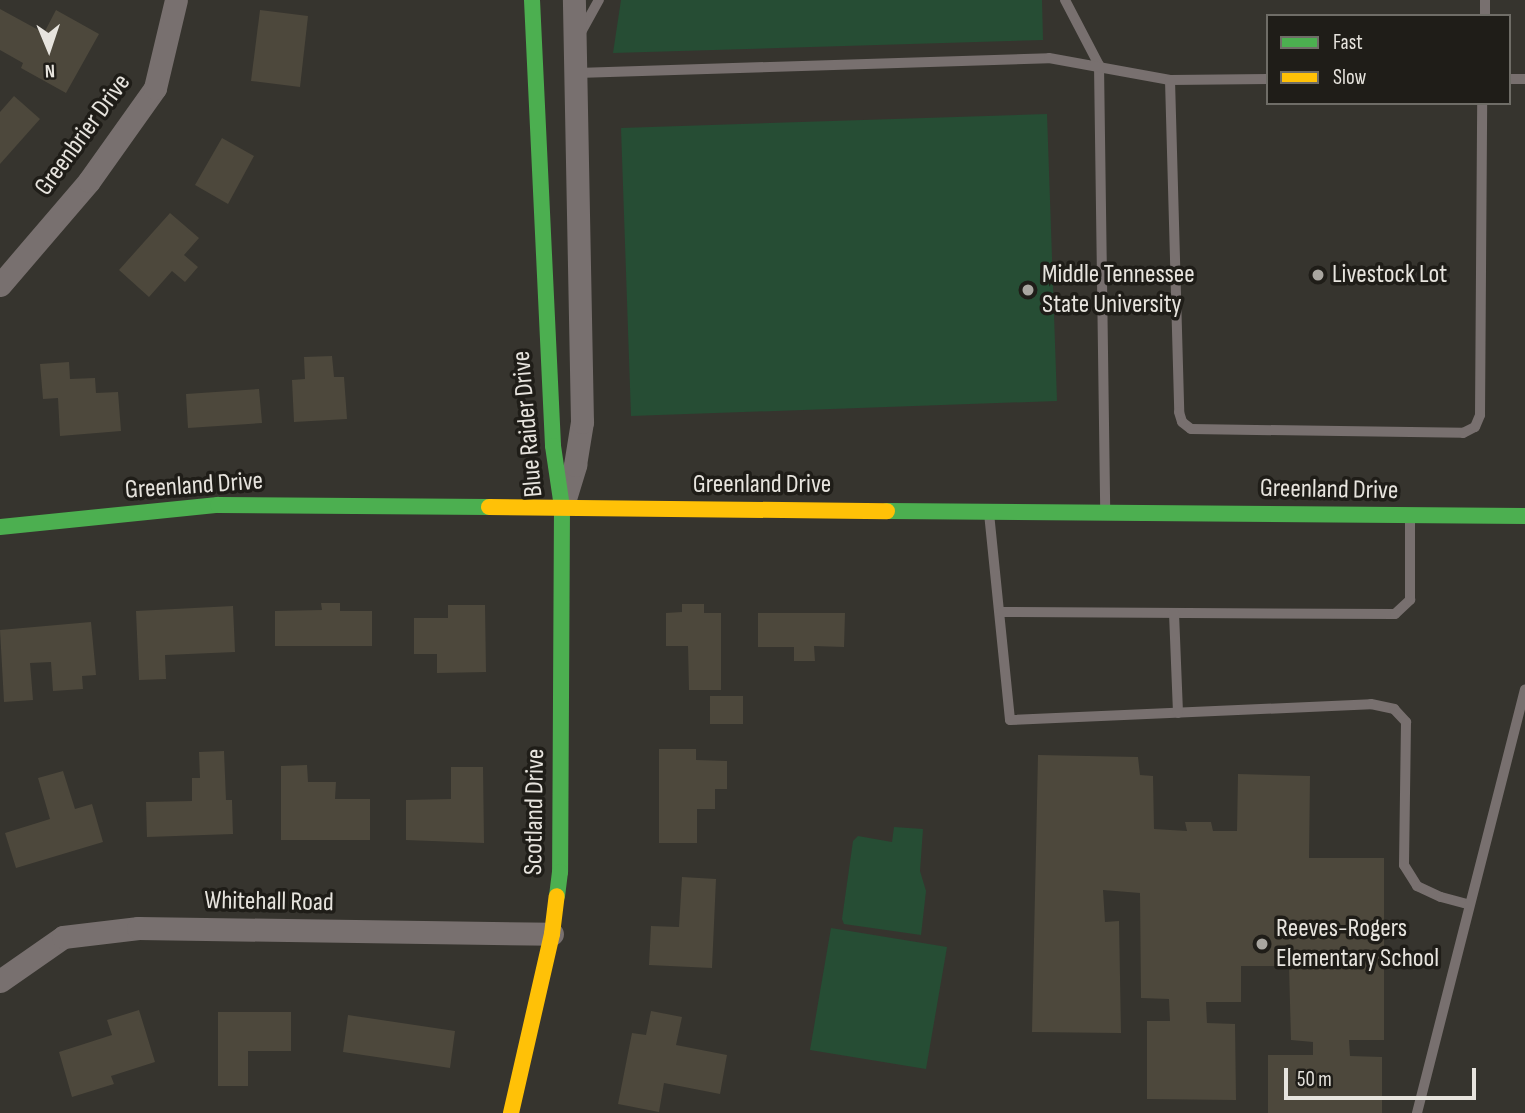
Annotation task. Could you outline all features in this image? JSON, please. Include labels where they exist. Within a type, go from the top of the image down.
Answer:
[{"type":"street","name":"Greenbrier Drive","points":[[0,285],[89,181],[155,88],[176,0]]},
{"type":"street","name":"Blue Raider Drive","points":[[532,0],[553,446],[562,507]]},
{"type":"street","name":"Blue Raider Drive","points":[[562,507],[575,465],[582,422],[577,73],[573,0]]},
{"type":"street","name":"Greenland Drive","points":[[0,527],[218,505],[1525,516]]},
{"type":"street","name":"Scotland Drive","points":[[511,1113],[552,934],[560,872],[562,507]]},
{"type":"street","name":"Whitehall Road","points":[[0,981],[63,937],[138,928],[552,934]]},
{"type":"lane","points":[[575,42],[599,0]]},
{"type":"lane","points":[[1065,0],[1099,65],[1105,511]]},
{"type":"lane","points":[[577,73],[1049,58],[1170,79],[1266,79]]},
{"type":"lane","points":[[1170,79],[1179,412],[1182,422],[1191,429],[1463,433],[1475,427],[1480,415],[1482,105]]},
{"type":"lane","points":[[989,510],[1010,720],[1371,704],[1394,709],[1406,722],[1404,865],[1417,886],[1441,897],[1468,904]]},
{"type":"lane","points":[[1001,612],[1395,614],[1410,600],[1410,515]]},
{"type":"lane","points":[[1174,613],[1178,713]]},
{"type":"lane","points":[[1417,1113],[1468,904],[1525,690]]},
{"type":"green space","points":[[621,0],[1042,0],[1043,40],[613,53]]},
{"type":"green space","points":[[1047,114],[1057,401],[631,416],[621,128]]},
{"type":"green space","points":[[894,827],[923,829],[920,871],[926,891],[921,935],[844,924],[842,919],[853,841],[858,836],[892,842]]},
{"type":"green space","points":[[831,928],[947,947],[926,1069],[810,1050]]},
{"type":"building","points":[[0,9],[44,33],[56,10],[99,34],[66,93],[21,68],[23,63],[0,50]]},
{"type":"building","points":[[260,10],[308,16],[300,87],[251,81]]},
{"type":"building","points":[[14,96],[40,119],[0,164],[0,112]]},
{"type":"building","points":[[222,138],[254,156],[228,204],[195,185]]},
{"type":"building","points":[[170,213],[199,238],[184,255],[198,267],[185,282],[172,271],[149,297],[119,270]]},
{"type":"building","points":[[332,356],[334,377],[344,377],[347,419],[294,422],[292,380],[305,379],[304,357]]},
{"type":"building","points":[[69,362],[70,379],[95,378],[96,393],[118,392],[121,431],[60,436],[58,398],[43,399],[40,364]]},
{"type":"building","points":[[259,389],[262,423],[188,428],[186,394]]},
{"type":"building","points":[[321,603],[340,603],[340,611],[372,611],[372,646],[275,646],[275,611],[322,610]]},
{"type":"building","points":[[682,604],[704,604],[704,613],[721,613],[721,690],[689,690],[688,646],[666,646],[666,613],[682,612]]},
{"type":"building","points":[[448,605],[485,605],[486,672],[437,673],[437,654],[414,654],[414,618],[448,618]]},
{"type":"building","points":[[233,606],[235,652],[165,655],[166,679],[139,680],[136,611]]},
{"type":"building","points":[[758,613],[845,613],[844,647],[814,646],[815,661],[794,661],[794,647],[758,647]]},
{"type":"building","points":[[91,622],[96,675],[82,676],[83,689],[53,691],[51,662],[30,663],[33,700],[4,702],[0,630]]},
{"type":"building","points":[[710,696],[743,696],[743,724],[710,724]]},
{"type":"building","points":[[659,749],[696,749],[696,760],[727,761],[727,789],[715,789],[715,809],[697,809],[697,843],[659,843]]},
{"type":"building","points":[[224,751],[226,800],[232,800],[233,834],[147,837],[146,802],[192,801],[192,778],[200,778],[199,752]]},
{"type":"building","name":"Reeves-Rogers Elementary School","points":[[1038,755],[1138,757],[1140,775],[1153,776],[1154,829],[1187,831],[1185,822],[1211,822],[1213,831],[1237,831],[1238,774],[1310,776],[1309,858],[1384,858],[1384,1040],[1349,1040],[1350,1056],[1382,1057],[1382,1113],[1268,1113],[1268,1055],[1313,1055],[1313,1042],[1291,1040],[1289,966],[1241,966],[1241,1002],[1206,1002],[1207,1023],[1235,1024],[1236,1100],[1147,1099],[1147,1021],[1170,1021],[1169,999],[1141,998],[1140,893],[1103,890],[1105,922],[1119,921],[1121,1033],[1032,1032]]},
{"type":"building","points":[[307,765],[308,782],[336,782],[335,799],[370,799],[370,840],[281,840],[281,766]]},
{"type":"building","points":[[451,767],[483,767],[484,843],[406,840],[406,800],[451,799]]},
{"type":"building","points":[[63,771],[75,809],[92,804],[103,842],[16,868],[5,833],[50,819],[38,778]]},
{"type":"building","points":[[682,877],[716,879],[712,968],[649,965],[651,926],[679,927]]},
{"type":"building","points":[[139,1010],[155,1062],[111,1076],[114,1084],[72,1097],[59,1052],[112,1035],[107,1020]]},
{"type":"building","points":[[651,1011],[682,1017],[676,1045],[727,1055],[720,1094],[664,1083],[659,1112],[618,1104],[632,1033],[646,1035]]},
{"type":"building","points":[[218,1012],[291,1012],[291,1051],[248,1051],[248,1086],[218,1086]]},
{"type":"building","points":[[348,1015],[455,1031],[450,1068],[343,1052]]},
{"type":"traffic: fast","points":[[532,0],[553,446],[562,507],[560,872],[557,896]]},
{"type":"traffic: fast","points":[[0,527],[218,505],[489,507]]},
{"type":"traffic: fast","points":[[887,511],[1525,516]]},
{"type":"traffic: slow","points":[[489,507],[887,511]]},
{"type":"traffic: slow","points":[[511,1113],[552,934],[557,896]]},
{"type":"place","name":"Livestock Lot","points":[[1318,275]]},
{"type":"place","name":"Middle Tennessee State University","points":[[1028,290]]},
{"type":"place","name":"Reeves-Rogers Elementary School","points":[[1262,944]]}]
